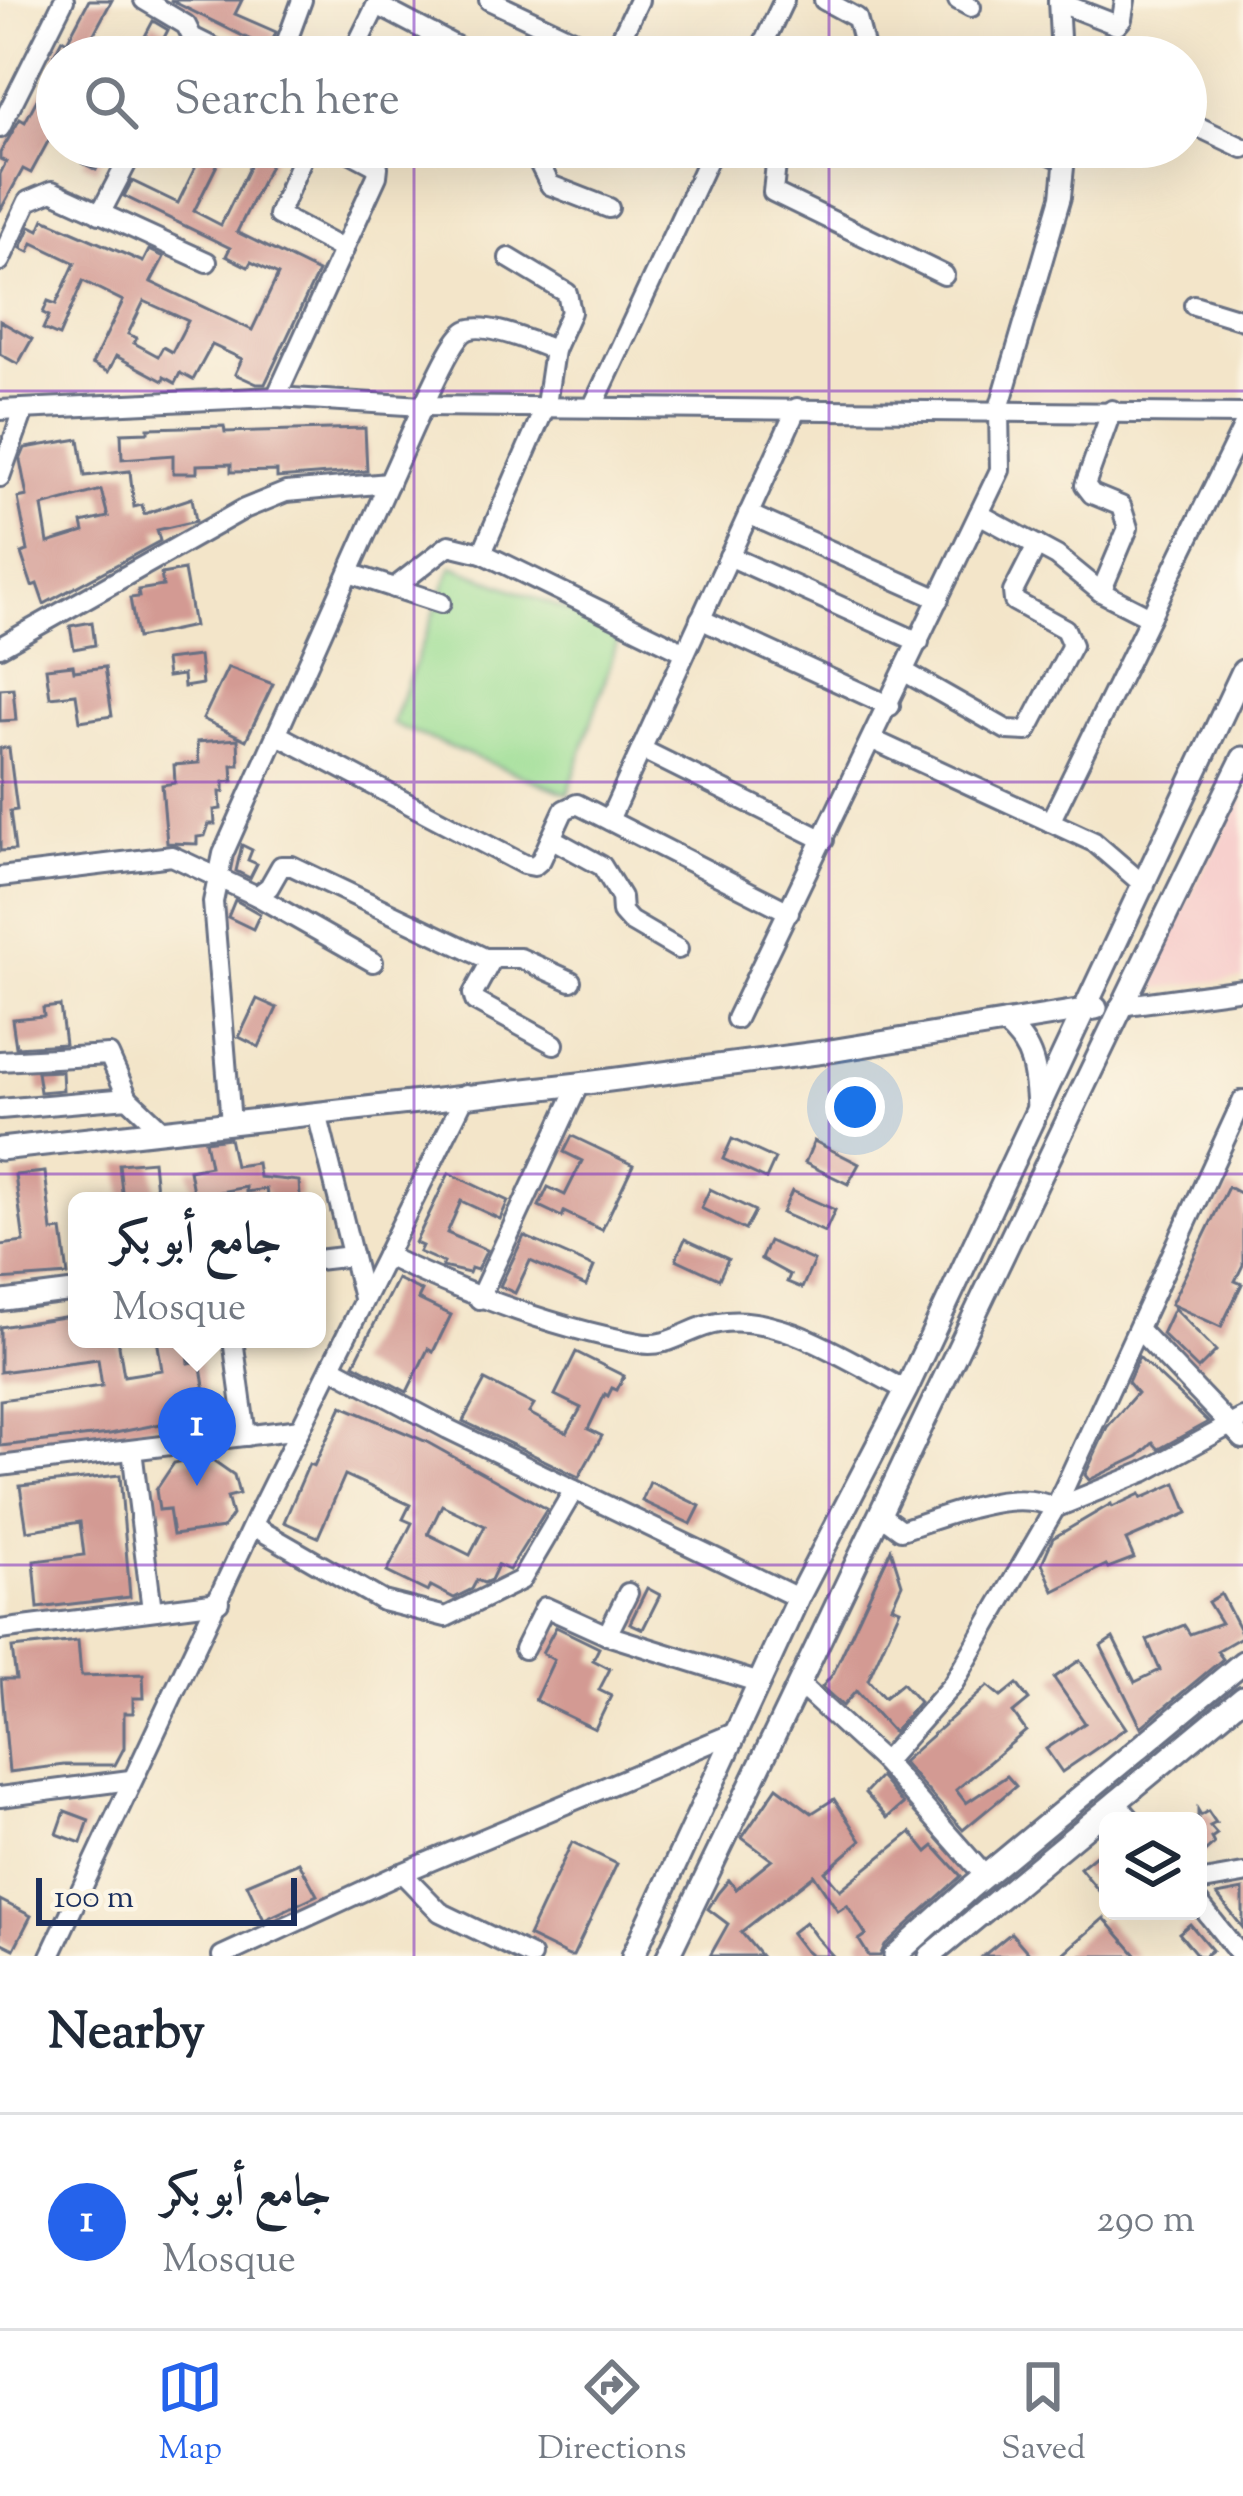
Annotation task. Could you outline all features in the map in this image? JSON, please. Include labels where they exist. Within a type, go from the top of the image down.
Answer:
[{"type":"main road","points":[[634,1956],[799,1598],[906,1390],[1243,670]]},
{"type":"main road","points":[[668,1956],[1243,758]]},
{"type":"main road","points":[[0,1150],[579,1084],[1120,1006]]},
{"type":"main road","points":[[1005,1023],[1025,1042],[1033,1058],[1038,1112]]},
{"type":"main road","points":[[895,1956],[1243,1662]]},
{"type":"main road","points":[[930,1956],[1243,1696]]},
{"type":"street","points":[[46,36],[64,0]]},
{"type":"street","points":[[144,0],[186,26],[191,36]]},
{"type":"street","points":[[288,36],[302,0]]},
{"type":"street","points":[[489,0],[565,36]]},
{"type":"street","points":[[621,36],[639,0]]},
{"type":"street","points":[[767,36],[784,0]]},
{"type":"street","points":[[824,0],[856,18],[859,36]]},
{"type":"street","points":[[1059,36],[1058,1],[1118,25],[1125,0]]},
{"type":"street","points":[[361,36],[378,2],[437,36]]},
{"type":"street","points":[[0,128],[36,56]]},
{"type":"street","points":[[1207,131],[1243,148]]},
{"type":"street","points":[[100,214],[124,168]]},
{"type":"street","points":[[298,168],[278,215],[344,250]]},
{"type":"street","points":[[276,397],[378,168]]},
{"type":"street","points":[[542,168],[550,185],[609,208]]},
{"type":"street","points":[[593,406],[704,168]]},
{"type":"street","points":[[776,168],[773,192],[944,275]]},
{"type":"street","points":[[736,1019],[1000,470],[999,409],[1061,197],[1064,168]]},
{"type":"street","points":[[0,261],[28,200],[52,191],[206,262]]},
{"type":"street","points":[[482,553],[546,405],[554,350],[571,312],[567,293],[509,257]]},
{"type":"street","points":[[1194,304],[1243,320]]},
{"type":"street","points":[[231,1123],[213,902],[223,854],[423,406],[460,335],[468,330],[515,336],[554,350]]},
{"type":"street","points":[[0,410],[276,397],[423,406],[1243,414]]},
{"type":"street","points":[[608,820],[796,407]]},
{"type":"street","points":[[0,477],[24,410]]},
{"type":"street","points":[[1101,592],[1128,528],[1121,506],[1092,494],[1084,485],[1112,410]]},
{"type":"street","points":[[1050,822],[1243,427]]},
{"type":"street","points":[[0,647],[244,509],[286,492],[389,483]]},
{"type":"street","points":[[748,514],[939,598]]},
{"type":"street","points":[[979,514],[1057,556],[1101,592],[1150,617]]},
{"type":"street","points":[[394,588],[449,545],[482,553],[685,652]]},
{"type":"street","points":[[905,672],[1007,730],[1027,731],[1072,645],[1065,629],[1014,601],[1013,592],[1037,545]]},
{"type":"street","points":[[729,556],[919,642]]},
{"type":"street","points":[[349,573],[441,603]]},
{"type":"street","points":[[700,619],[890,706]]},
{"type":"street","points":[[278,735],[523,864],[534,866],[541,860],[569,805],[577,804],[789,912]]},
{"type":"street","points":[[873,740],[1094,842],[1145,886]]},
{"type":"street","points":[[641,748],[824,840]]},
{"type":"street","points":[[551,838],[602,866],[630,921],[679,949]]},
{"type":"street","points":[[0,877],[172,856],[256,896],[373,962]]},
{"type":"street","points":[[256,896],[269,887],[281,866],[292,866],[491,961],[520,958],[571,981]]},
{"type":"street","points":[[491,961],[473,994],[475,1000],[554,1044]]},
{"type":"street","points":[[1120,1006],[1243,989]]},
{"type":"street","points":[[0,1061],[110,1055],[128,1098],[163,1131]]},
{"type":"street","points":[[479,1299],[579,1084]]},
{"type":"street","points":[[50,1956],[130,1780],[466,1094]]},
{"type":"street","points":[[0,1109],[128,1098]]},
{"type":"street","points":[[884,1762],[953,1684],[1055,1508],[1243,1100]]},
{"type":"street","points":[[317,1113],[363,1298]]},
{"type":"street","points":[[326,1259],[352,1256]]},
{"type":"street","points":[[386,1256],[479,1299],[640,1344],[673,1341],[712,1323],[770,1323],[906,1390]]},
{"type":"street","points":[[0,1301],[68,1292]]},
{"type":"street","points":[[882,1516],[901,1530],[987,1504],[1042,1502],[1055,1508],[1239,1428],[1139,1330]]},
{"type":"street","points":[[234,1348],[246,1436]]},
{"type":"street","points":[[331,1367],[799,1598]]},
{"type":"street","points":[[0,1466],[300,1429]]},
{"type":"street","points":[[132,1450],[152,1610]]},
{"type":"street","points":[[253,1526],[383,1601],[446,1617],[521,1580],[574,1490]]},
{"type":"street","points":[[607,1635],[628,1593]]},
{"type":"street","points":[[0,1630],[219,1602]]},
{"type":"street","points":[[524,1649],[545,1607],[607,1635],[760,1683]]},
{"type":"street","points":[[800,1685],[884,1762],[985,1876]]},
{"type":"street","points":[[222,1956],[736,1732]]},
{"type":"street","points":[[0,1797],[130,1780]]},
{"type":"street","points":[[1115,1801],[1124,1812]]},
{"type":"street","points":[[402,1874],[440,1912],[531,1956]]},
{"type":"street","points":[[1207,1880],[1243,1874]]},
{"type":"street","points":[[1207,1914],[1241,1956]]},
{"type":"shaded area","points":[[1243,794],[1243,978],[1141,990]]},
{"type":"green space","points":[[452,566],[621,631],[568,794],[392,724]]},
{"type":"building","points":[[89,0],[112,0],[93,36],[70,36]]},
{"type":"building","points":[[170,0],[242,0],[235,14],[276,32],[274,36],[243,36]]},
{"type":"building","points":[[153,21],[168,30],[165,36],[145,36]]},
{"type":"building","points":[[36,101],[36,164],[31,173],[23,169],[0,211],[0,174],[6,162],[0,153],[20,119],[25,122]]},
{"type":"building","points":[[195,168],[216,168],[194,211],[221,225],[249,168],[269,168],[237,232],[318,272],[265,384],[235,374],[242,359],[212,345],[193,380],[180,373],[175,383],[116,356],[108,372],[92,364],[123,301],[83,281],[59,336],[43,329],[49,316],[43,313],[48,301],[56,304],[75,263],[33,243],[29,252],[21,248],[31,226],[39,230],[44,219],[143,262],[149,250],[164,257],[151,282],[252,330],[278,275],[226,256],[230,248],[124,196],[132,181],[178,203]],"holes":[[[144,301],[188,321],[172,352],[163,347],[158,356],[134,343],[137,338],[128,334]]]},
{"type":"building","points":[[0,321],[32,339],[18,364],[0,354]]},
{"type":"building","points":[[224,426],[225,432],[365,428],[367,471],[277,478],[277,471],[231,472],[231,464],[197,465],[197,473],[173,473],[173,455],[122,459],[121,433]]},
{"type":"building","points":[[79,439],[85,476],[130,471],[134,507],[142,505],[144,514],[192,498],[196,521],[157,530],[160,541],[44,604],[21,553],[28,551],[18,498],[27,496],[20,460],[25,448]],"holes":[[[101,490],[108,517],[82,523],[84,532],[48,543],[42,506]]]},
{"type":"building","points":[[184,570],[194,626],[137,638],[130,598],[139,597],[138,590],[163,586],[161,574]]},
{"type":"building","points":[[92,622],[95,645],[74,649],[70,626]]},
{"type":"building","points":[[199,656],[202,684],[184,687],[183,675],[167,677],[165,660]]},
{"type":"building","points":[[73,665],[74,671],[105,667],[112,716],[80,721],[76,694],[50,697],[46,668]]},
{"type":"building","points":[[228,667],[273,684],[246,740],[203,719]]},
{"type":"building","points":[[13,688],[16,720],[0,721],[0,689]]},
{"type":"building","points":[[238,739],[239,765],[232,765],[233,781],[224,782],[221,809],[214,810],[215,824],[209,824],[205,836],[197,837],[197,844],[167,843],[162,785],[175,783],[174,765],[199,763],[197,742]]},
{"type":"building","points":[[0,748],[9,748],[17,810],[10,811],[15,850],[0,851]]},
{"type":"building","points":[[242,845],[252,850],[248,860],[257,864],[250,878],[236,871]]},
{"type":"building","points":[[235,900],[260,914],[253,929],[228,917]]},
{"type":"building","points":[[257,999],[277,1008],[259,1047],[239,1037]]},
{"type":"building","points":[[60,1006],[65,1044],[16,1047],[12,1019],[44,1016],[43,1008]]},
{"type":"building","points":[[62,1071],[63,1090],[40,1092],[37,1072]]},
{"type":"building","points":[[572,1136],[633,1165],[602,1230],[539,1206],[548,1187],[565,1195],[582,1161],[564,1152]]},
{"type":"building","points":[[229,1138],[235,1166],[257,1163],[259,1177],[299,1181],[300,1192],[246,1192],[246,1187],[193,1192],[189,1170],[210,1166],[205,1141]]},
{"type":"building","points":[[732,1139],[775,1159],[766,1179],[723,1159]]},
{"type":"building","points":[[814,1141],[859,1164],[848,1184],[805,1163]]},
{"type":"building","points":[[153,1161],[156,1192],[122,1192],[119,1164]]},
{"type":"building","points":[[45,1172],[52,1231],[62,1230],[68,1275],[0,1280],[0,1245],[24,1242],[15,1175]]},
{"type":"building","points":[[449,1173],[508,1201],[500,1219],[461,1201],[447,1233],[487,1250],[477,1270],[471,1268],[469,1273],[442,1267],[444,1263],[419,1252],[422,1246],[415,1243]]},
{"type":"building","points":[[1228,1187],[1243,1195],[1243,1265],[1235,1281],[1242,1284],[1221,1327],[1171,1304]]},
{"type":"building","points":[[710,1189],[755,1211],[745,1230],[701,1208]]},
{"type":"building","points":[[792,1191],[835,1210],[825,1232],[782,1213]]},
{"type":"building","points":[[524,1236],[594,1267],[586,1286],[530,1261],[515,1293],[500,1286]]},
{"type":"building","points":[[685,1239],[728,1259],[719,1279],[676,1259]]},
{"type":"building","points":[[769,1241],[814,1261],[802,1288],[787,1282],[790,1275],[761,1259]]},
{"type":"building","points":[[397,1279],[422,1291],[418,1299],[451,1315],[407,1392],[354,1364]]},
{"type":"building","points":[[1174,1308],[1216,1351],[1198,1369],[1162,1334]]},
{"type":"building","points":[[68,1316],[68,1348],[119,1348],[124,1376],[162,1370],[158,1348],[188,1348],[189,1363],[200,1361],[207,1405],[199,1406],[201,1416],[110,1434],[0,1446],[0,1400],[102,1386],[98,1359],[0,1372],[0,1327]]},
{"type":"building","points":[[576,1352],[624,1376],[617,1390],[605,1394],[588,1429],[602,1436],[579,1477],[463,1421],[485,1380],[534,1405],[529,1413],[567,1433],[581,1408],[555,1395]]},
{"type":"building","points":[[1139,1357],[1208,1422],[1159,1449],[1153,1443],[1139,1456],[1089,1480],[1085,1475],[1107,1427],[1137,1393],[1128,1382]]},
{"type":"building","points":[[342,1406],[425,1441],[547,1509],[509,1570],[498,1565],[491,1580],[477,1580],[472,1589],[454,1598],[431,1586],[428,1592],[387,1572],[412,1523],[403,1519],[410,1505],[345,1475],[318,1537],[284,1522],[309,1464],[314,1466]],"holes":[[[442,1505],[485,1526],[470,1555],[428,1534]]]},
{"type":"building","points":[[207,1456],[234,1475],[239,1494],[227,1497],[232,1515],[223,1528],[173,1535],[169,1509],[159,1510],[156,1490],[174,1463]]},
{"type":"building","points":[[120,1475],[130,1597],[38,1608],[34,1561],[84,1555],[80,1522],[27,1531],[20,1486]]},
{"type":"building","points":[[650,1482],[700,1506],[691,1524],[642,1501]]},
{"type":"building","points":[[1176,1483],[1188,1513],[1126,1540],[1134,1558],[1106,1565],[1054,1591],[1042,1563],[1053,1538],[1111,1504],[1140,1494],[1142,1498]]},
{"type":"building","points":[[891,1549],[902,1584],[892,1606],[900,1609],[868,1680],[884,1698],[902,1683],[919,1702],[893,1732],[856,1691],[843,1706],[822,1687],[833,1674]]},
{"type":"building","points":[[647,1588],[660,1595],[643,1629],[630,1623]]},
{"type":"building","points":[[1221,1594],[1243,1636],[1217,1651],[1223,1659],[1141,1727],[1101,1646],[1113,1638],[1135,1682],[1160,1670],[1147,1640],[1184,1625],[1190,1634],[1221,1623],[1208,1602]]},
{"type":"building","points":[[556,1627],[599,1648],[593,1660],[610,1669],[599,1690],[611,1696],[595,1729],[535,1700],[554,1660],[542,1653]]},
{"type":"building","points":[[78,1641],[81,1676],[143,1674],[144,1698],[133,1698],[133,1713],[124,1713],[124,1748],[115,1765],[9,1772],[1,1679],[16,1679],[12,1648]]},
{"type":"building","points":[[1080,1660],[1126,1728],[1062,1772],[1046,1749],[1085,1723],[1054,1678]]},
{"type":"building","points":[[1017,1684],[1029,1700],[1013,1713],[1026,1731],[956,1790],[966,1803],[1007,1776],[1016,1786],[963,1830],[902,1762],[988,1686],[1001,1697]]},
{"type":"building","points":[[880,1777],[903,1804],[887,1818],[865,1793]]},
{"type":"building","points":[[777,1787],[812,1813],[834,1799],[861,1841],[825,1872],[840,1890],[911,1832],[927,1852],[934,1846],[961,1876],[885,1945],[880,1956],[869,1956],[859,1940],[866,1935],[847,1905],[838,1911],[814,1875],[741,1932],[761,1956],[710,1956],[728,1924],[708,1909],[718,1893],[729,1880],[736,1889],[772,1860],[742,1838]]},
{"type":"building","points":[[65,1811],[89,1820],[81,1843],[57,1834]]},
{"type":"building","points":[[1208,1811],[1216,1823],[1210,1826],[1217,1834],[1211,1838],[1214,1844],[1207,1850]]},
{"type":"building","points":[[572,1842],[617,1864],[569,1956],[528,1936]]},
{"type":"building","points":[[1099,1852],[1099,1891],[1080,1868]]},
{"type":"building","points":[[299,1862],[317,1895],[264,1920],[247,1884]]},
{"type":"building","points":[[1243,1890],[1243,1928],[1217,1895]]},
{"type":"building","points":[[0,1900],[31,1916],[14,1949],[0,1942]]},
{"type":"building","points":[[1106,1920],[1137,1956],[1060,1956]]},
{"type":"building","points":[[805,1922],[833,1956],[811,1956],[804,1950],[791,1933]]},
{"type":"building","points":[[1190,1924],[1212,1950],[1204,1956],[1198,1956],[1179,1933]]},
{"type":"building","points":[[1011,1933],[1031,1956],[983,1956]]},
{"type":"place","name":"جامع أبو بكر","points":[[197,1486]]}]
